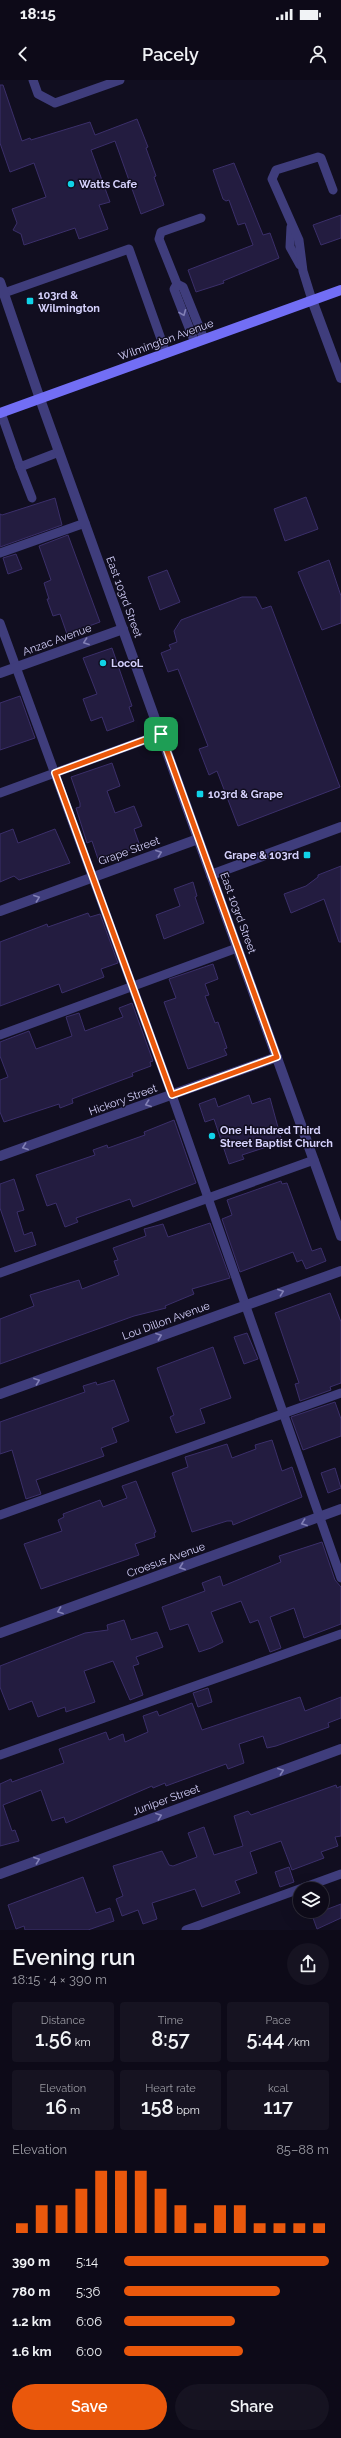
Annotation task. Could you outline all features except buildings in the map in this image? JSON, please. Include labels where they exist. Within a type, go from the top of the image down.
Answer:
[{"type":"main road","name":"Wilmington Avenue","points":[[0,413],[341,290]]},
{"type":"street","name":"East 103rd Street","points":[[0,282],[40,399],[341,1236]]},
{"type":"street","points":[[312,300],[341,378]]},
{"type":"street","name":"Anzac Avenue","points":[[0,673],[123,629]]},
{"type":"street","points":[[211,875],[341,827]]},
{"type":"street","name":"Grape Street","points":[[0,911],[198,839]]},
{"type":"street","name":"Hickory Street","points":[[0,1156],[277,1057]]},
{"type":"street","name":"Lou Dillon Avenue","points":[[0,1394],[341,1271]]},
{"type":"street","name":"Croesus Avenue","points":[[0,1633],[341,1509]]},
{"type":"street","name":"Juniper Street","points":[[0,1874],[341,1749]]},
{"type":"lane","points":[[32,80],[38,94],[55,103],[120,80]]},
{"type":"lane","points":[[312,300],[303,271],[290,247],[291,226],[272,179],[276,170],[318,156],[321,158],[333,190]]},
{"type":"lane","points":[[199,341],[183,287],[177,284],[159,239],[161,232],[201,218]]},
{"type":"lane","points":[[4,293],[129,249],[166,353]]},
{"type":"lane","points":[[0,413],[32,498]]},
{"type":"lane","points":[[20,467],[59,452]]},
{"type":"lane","points":[[0,553],[85,523]]},
{"type":"lane","points":[[0,623],[172,1095],[244,1306],[341,1578]]},
{"type":"lane","points":[[0,793],[161,734]]},
{"type":"lane","points":[[0,1035],[237,948]]},
{"type":"lane","points":[[0,1273],[314,1160]]},
{"type":"lane","points":[[0,1515],[341,1393]]},
{"type":"lane","points":[[0,1755],[341,1634]]},
{"type":"lane","points":[[186,1930],[341,1874]]},
{"type":"place","name":"Watts Cafe","points":[[71,184]]},
{"type":"place","name":"103rd & Wilmington","points":[[30,301]]},
{"type":"place","name":"LocoL","points":[[103,663]]},
{"type":"place","name":"103rd & Grape","points":[[200,794]]},
{"type":"place","name":"Grape & 103rd","points":[[307,855]]},
{"type":"place","name":"One Hundred Third Street Baptist Church","points":[[212,1136]]},
{"type":"route","points":[[161,734],[277,1057],[172,1095],[55,773],[161,734]]}]
